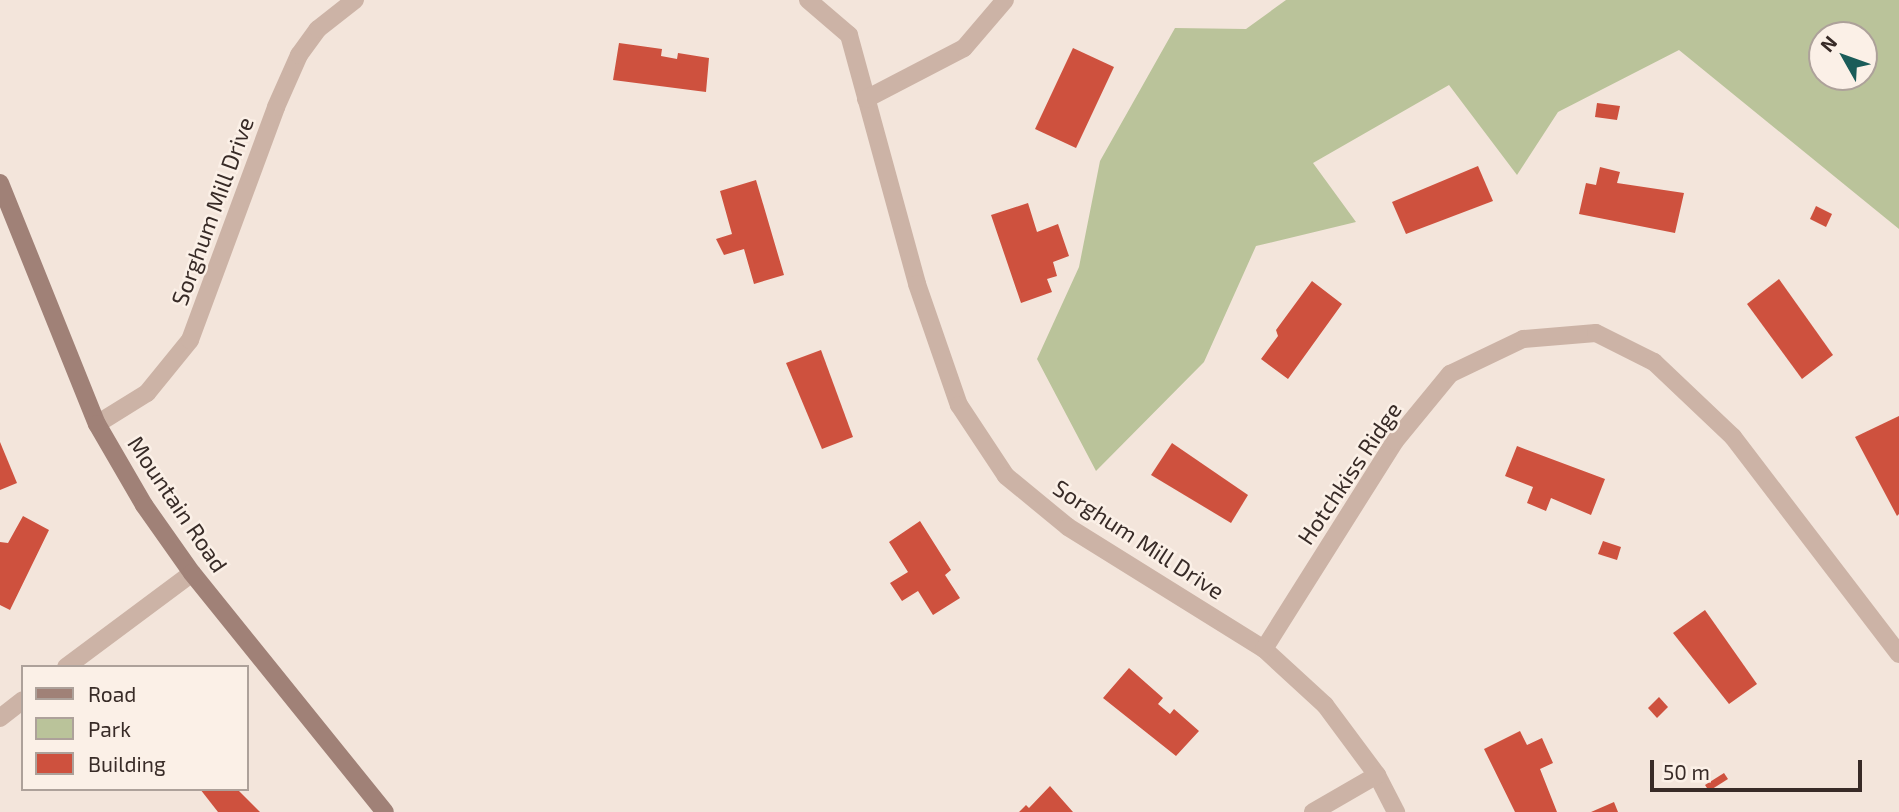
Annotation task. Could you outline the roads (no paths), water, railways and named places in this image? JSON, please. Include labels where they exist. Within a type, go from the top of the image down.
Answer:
[{"type":"main road","name":"Mountain Road","points":[[0,183],[97,424],[144,505],[192,573],[385,812]]},
{"type":"street","name":"Sorghum Mill Drive","points":[[97,424],[147,393],[190,340],[276,107],[299,55],[318,29],[355,0]]},
{"type":"street","name":"Sorghum Mill Drive","points":[[808,0],[849,35],[917,284],[959,405],[1006,476],[1068,527],[1264,649],[1325,705],[1377,775],[1396,812]]},
{"type":"street","points":[[866,99],[964,48],[1005,0]]},
{"type":"street","name":"Hotchkiss Ridge","points":[[1264,649],[1395,441],[1450,374],[1523,340],[1596,333],[1654,362],[1733,436],[1899,654]]},
{"type":"street","points":[[69,665],[192,573]]},
{"type":"street","points":[[0,718],[21,702]]},
{"type":"street","points":[[1313,812],[1377,775]]}]
